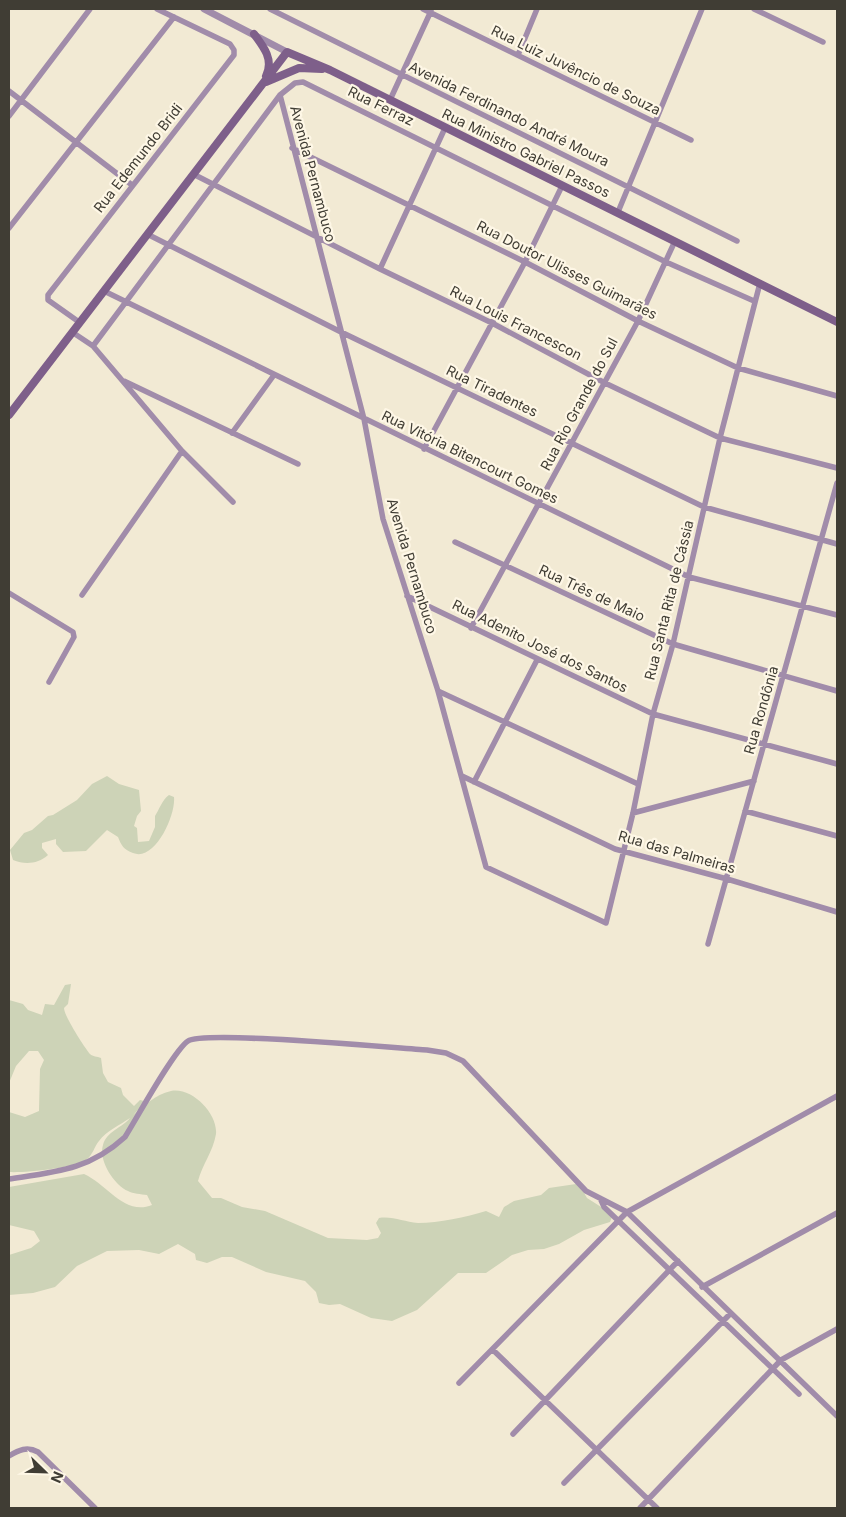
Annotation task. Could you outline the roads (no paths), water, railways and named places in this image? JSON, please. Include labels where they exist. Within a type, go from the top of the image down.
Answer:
[{"type":"main road","points":[[254,34],[264,47],[269,59],[269,71],[262,84]]},
{"type":"main road","points":[[9,415],[287,52]]},
{"type":"main road","name":"Rua Ministro Gabriel Passos","points":[[287,52],[330,70],[837,322]]},
{"type":"main road","points":[[262,84],[299,68],[330,70]]},
{"type":"street","points":[[9,116],[90,9]]},
{"type":"street","points":[[9,228],[174,17],[157,9]]},
{"type":"street","name":"Rua Ministro Gabriel Passos","points":[[204,9],[287,52]]},
{"type":"street","name":"Avenida Ferdinando André Moura","points":[[270,9],[737,241]]},
{"type":"street","name":"Rua Luiz Juvêncio de Souza","points":[[423,9],[431,10],[691,140]]},
{"type":"street","points":[[518,55],[537,9]]},
{"type":"street","points":[[618,212],[702,9]]},
{"type":"street","points":[[754,9],[823,42]]},
{"type":"street","points":[[390,100],[431,10]]},
{"type":"street","name":"Rua Edemundo Bridi","points":[[80,322],[48,300],[53,287],[231,60],[234,50],[230,44],[174,17]]},
{"type":"street","name":"Rua Ferraz","points":[[93,346],[280,95],[295,83],[303,82],[666,262],[754,301]]},
{"type":"street","points":[[9,91],[132,184]]},
{"type":"street","name":"Avenida Pernambuco","points":[[280,95],[292,148],[364,419],[383,519],[438,691],[486,867],[606,923]]},
{"type":"street","points":[[380,269],[445,128]]},
{"type":"street","name":"Rua Doutor Ulisses Guimarães","points":[[292,148],[525,262],[638,321],[738,368],[837,396]]},
{"type":"street","name":"Rua Louis Francescon","points":[[193,174],[317,238],[492,323],[605,383],[720,438],[837,468]]},
{"type":"street","points":[[424,449],[525,262],[554,206],[562,186]]},
{"type":"street","name":"Rua Tiradentes","points":[[147,234],[341,332],[704,507],[837,544]]},
{"type":"street","name":"Rua Rio Grande do Sul","points":[[471,628],[638,321],[675,241]]},
{"type":"street","name":"Rua Santa Rita de Cássia","points":[[606,923],[633,813],[653,714],[673,644],[720,438],[760,283]]},
{"type":"street","name":"Rua Vitória Bitencourt Gomes","points":[[104,291],[538,505],[689,577],[837,615]]},
{"type":"street","points":[[72,332],[93,346],[182,451],[233,502]]},
{"type":"street","points":[[232,433],[274,375]]},
{"type":"street","points":[[122,380],[298,464]]},
{"type":"street","points":[[82,595],[182,451]]},
{"type":"street","name":"Rua Rondônia","points":[[708,944],[837,483]]},
{"type":"street","name":"Rua Três de Maio","points":[[455,542],[504,567],[673,644],[837,692]]},
{"type":"street","points":[[9,592],[73,632],[74,637],[49,682]]},
{"type":"street","name":"Rua Adenito José dos Santos","points":[[407,596],[653,714],[837,764]]},
{"type":"street","points":[[474,782],[537,660]]},
{"type":"street","points":[[438,691],[638,784]]},
{"type":"street","name":"Rua das Palmeiras","points":[[462,776],[615,849],[727,879],[837,912]]},
{"type":"street","points":[[633,813],[754,781]]},
{"type":"street","points":[[746,811],[837,836]]},
{"type":"street","points":[[9,1179],[70,1169],[94,1161],[113,1148],[126,1136],[179,1049],[194,1038],[212,1036],[427,1050],[454,1056],[463,1062],[586,1191],[608,1200],[627,1212],[702,1287],[781,1360],[837,1416]]},
{"type":"street","points":[[459,1383],[627,1212],[837,1096]]},
{"type":"street","points":[[600,1198],[604,1206],[618,1220],[799,1394]]},
{"type":"street","points":[[702,1287],[837,1213]]},
{"type":"street","points":[[513,1434],[678,1261]]},
{"type":"street","points":[[564,1483],[730,1314]]},
{"type":"street","points":[[640,1508],[781,1360],[837,1329]]},
{"type":"street","points":[[493,1350],[657,1508]]},
{"type":"street","points":[[9,1456],[21,1449],[31,1448],[38,1452],[95,1508]]}]
